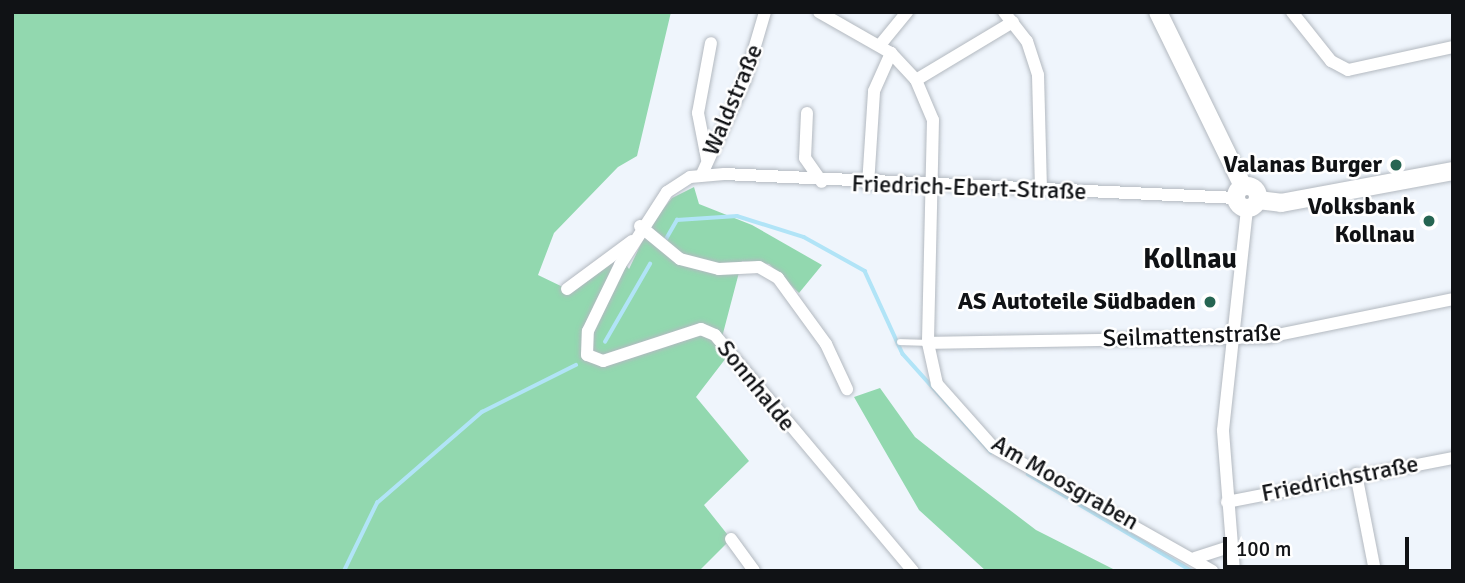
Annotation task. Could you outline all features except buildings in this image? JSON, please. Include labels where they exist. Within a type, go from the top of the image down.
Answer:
[{"type":"street","name":"Waldstraße","points":[[567,289],[632,241],[640,226],[667,192],[702,174],[706,159],[745,80],[765,12]]},
{"type":"street","points":[[880,45],[907,12]]},
{"type":"street","points":[[1158,12],[1246,198],[1223,430],[1234,571]]},
{"type":"street","points":[[1292,12],[1331,61],[1348,70],[1453,47]]},
{"type":"street","points":[[825,14],[880,45],[916,80],[1008,17],[1027,41],[1038,75],[1041,190]]},
{"type":"street","points":[[706,159],[698,113],[711,43]]},
{"type":"street","points":[[868,185],[874,91],[891,54]]},
{"type":"street","name":"Am Moosgraben","points":[[916,80],[933,120],[935,188],[928,343],[937,383],[993,447],[1195,558],[1212,571]]},
{"type":"street","points":[[807,113],[805,158],[822,182]]},
{"type":"street","points":[[1246,198],[1281,203],[1453,171]]},
{"type":"street","name":"Friedrich-Ebert-Straße","points":[[702,174],[935,188],[1246,198]]},
{"type":"street","points":[[640,226],[689,263],[769,270],[814,324],[847,389]]},
{"type":"street","name":"Sonnhalde","points":[[632,241],[588,331],[587,355],[603,361],[686,333],[715,335],[914,571]]},
{"type":"street","name":"Seilmattenstraße","points":[[928,343],[1268,337],[1453,299]]},
{"type":"street","name":"Friedrichstraße","points":[[1227,502],[1356,474],[1453,458]]},
{"type":"street","points":[[1356,474],[1375,571]]},
{"type":"street","points":[[731,539],[754,571]]},
{"type":"street","points":[[1195,558],[1232,546]]},
{"type":"lane","points":[[900,342],[928,343]]},
{"type":"green space","points":[[12,12],[671,12],[637,156],[618,167],[554,233],[538,275],[567,289],[615,249],[629,269],[650,225],[672,198],[694,187],[699,204],[752,225],[822,265],[799,293],[769,264],[742,261],[721,341],[726,358],[696,397],[749,461],[704,505],[731,539],[699,571],[12,571]]},
{"type":"green space","points":[[880,388],[915,437],[948,463],[1036,530],[1117,571],[986,571],[919,510],[854,397]]},
{"type":"waterway","points":[[666,239],[677,220],[737,216],[804,237],[865,271],[903,354],[991,452]]},
{"type":"waterway","points":[[605,342],[650,264]]},
{"type":"waterway","points":[[344,571],[377,503],[482,412],[576,365]]},
{"type":"waterway","points":[[1028,474],[1192,571]]},
{"type":"place","name":"Valanas Burger","points":[[1396,165]]},
{"type":"place","name":"Volksbank Kollnau","points":[[1429,221]]},
{"type":"place","name":"AS Autoteile Südbaden","points":[[1210,302]]},
{"type":"district","name":"Kollnau","points":[[1190,259]]}]
